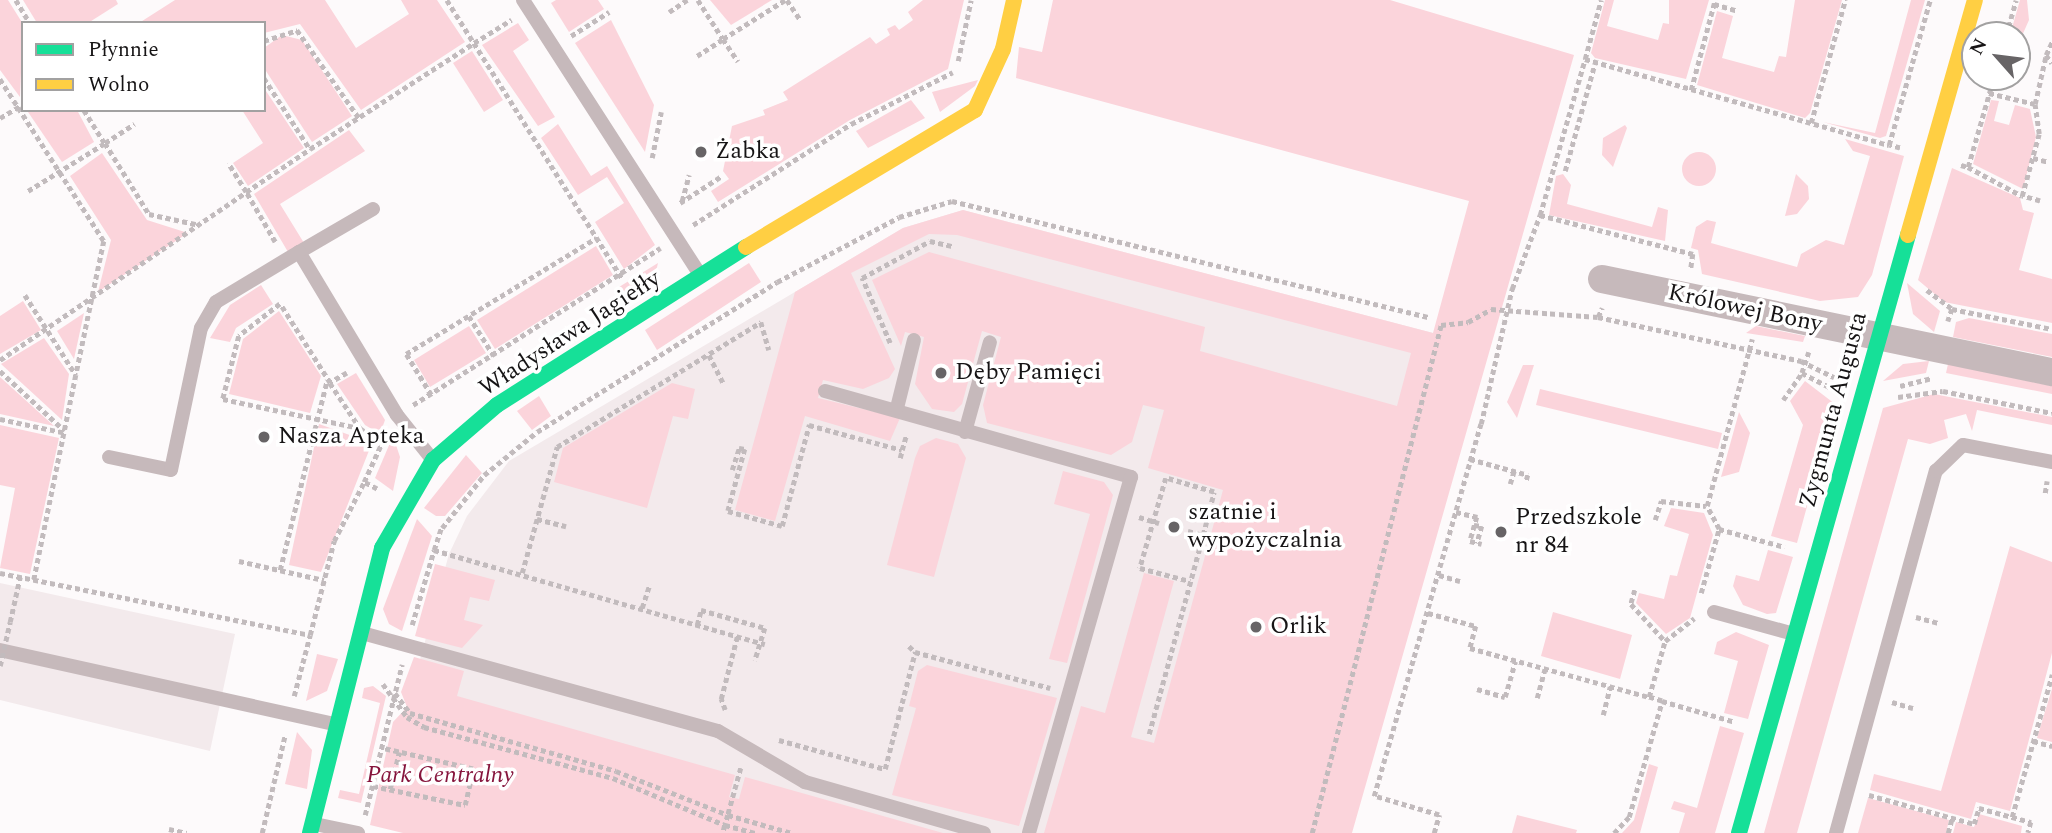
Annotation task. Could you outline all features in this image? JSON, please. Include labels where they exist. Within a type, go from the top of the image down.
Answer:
[{"type":"street","name":"Władysława Jagiełły","points":[[311,828],[382,548],[433,460],[497,405],[701,276],[975,110],[1003,49],[1014,0]]},
{"type":"street","name":"Zygmunta Augusta","points":[[1740,833],[1878,335],[1975,0]]},
{"type":"street","name":"Królowej Bony","points":[[1602,279],[2052,372]]},
{"type":"lane","points":[[526,4],[701,276]]},
{"type":"lane","points":[[109,457],[171,470],[201,328],[216,302],[373,209]]},
{"type":"lane","points":[[299,252],[364,363],[433,460]]},
{"type":"lane","points":[[897,408],[914,340]]},
{"type":"lane","points":[[965,432],[990,342]]},
{"type":"lane","points":[[825,391],[912,412],[911,418],[1131,477],[1072,693],[1029,833]]},
{"type":"lane","points":[[1836,833],[1936,471],[1963,445],[2052,462]]},
{"type":"lane","points":[[1714,612],[1795,635]]},
{"type":"lane","points":[[360,632],[718,731],[805,782],[984,833]]},
{"type":"lane","points":[[0,650],[337,725]]},
{"type":"lane","points":[[311,828],[361,827]]},
{"type":"path","points":[[16,0],[29,21]]},
{"type":"path","points":[[447,0],[622,278]]},
{"type":"path","points":[[669,12],[687,0]]},
{"type":"path","points":[[698,0],[738,61]]},
{"type":"path","points":[[697,56],[786,0],[801,21]]},
{"type":"path","points":[[1434,833],[1439,815],[1374,796],[1439,575],[1506,308],[1541,215],[1601,0]]},
{"type":"path","points":[[1811,123],[1845,0]]},
{"type":"path","points":[[2010,21],[2016,0]]},
{"type":"path","points":[[1691,90],[1715,2],[1738,11]]},
{"type":"path","points":[[0,360],[92,301],[310,149],[474,43],[526,4]]},
{"type":"path","points":[[567,38],[609,12]]},
{"type":"path","points":[[266,40],[297,30],[359,118]]},
{"type":"path","points":[[2022,196],[2039,134],[2035,104],[2046,55],[2052,41]]},
{"type":"path","points":[[2046,55],[2052,64]]},
{"type":"path","points":[[1584,60],[1889,145]]},
{"type":"path","points":[[1556,158],[1566,171],[1595,63]]},
{"type":"path","points":[[0,79],[21,105],[0,118]]},
{"type":"path","points":[[266,81],[310,149]]},
{"type":"path","points":[[1989,93],[2035,104]]},
{"type":"path","points":[[25,112],[104,241],[34,580]]},
{"type":"path","points":[[85,112],[149,214],[201,226]]},
{"type":"path","points":[[650,169],[661,112]]},
{"type":"path","points":[[28,191],[134,124]]},
{"type":"path","points":[[2033,158],[2049,162]]},
{"type":"path","points":[[228,163],[285,260],[299,252]]},
{"type":"path","points":[[1968,167],[2022,196],[2040,201]]},
{"type":"path","points":[[682,201],[689,175]]},
{"type":"path","points":[[674,206],[720,177]]},
{"type":"path","points":[[442,528],[484,475],[537,432],[777,282],[899,217],[952,201],[1429,317]]},
{"type":"path","points":[[1541,215],[1693,254],[1691,269],[1698,278]]},
{"type":"path","points":[[431,394],[406,355],[596,238]]},
{"type":"path","points":[[905,376],[862,278],[930,241],[952,246]]},
{"type":"path","points":[[25,295],[76,375]]},
{"type":"path","points":[[360,428],[223,398],[239,336],[280,304],[360,428],[381,444]]},
{"type":"path","points":[[1312,833],[1441,325],[1506,308],[1598,317],[1749,349],[1809,365],[1863,392],[1879,404],[1943,391],[2052,413]]},
{"type":"path","points":[[1598,317],[1601,308],[1676,324]]},
{"type":"path","points":[[1952,309],[2052,329]]},
{"type":"path","points":[[469,316],[494,356]]},
{"type":"path","points":[[522,573],[557,447],[761,322],[769,350]]},
{"type":"path","points":[[1739,337],[1764,342]]},
{"type":"path","points":[[1699,601],[1719,529],[1707,506],[1752,339]]},
{"type":"path","points":[[1783,400],[1809,365],[1811,352],[1799,350]]},
{"type":"path","points":[[709,355],[723,383]]},
{"type":"path","points":[[281,570],[314,418],[329,381],[364,363]]},
{"type":"path","points":[[0,370],[66,433]]},
{"type":"path","points":[[1802,373],[1863,392],[1946,380]]},
{"type":"path","points":[[900,458],[911,418]]},
{"type":"path","points":[[0,419],[66,433]]},
{"type":"path","points":[[732,470],[739,448],[745,449],[728,511],[782,526],[809,425],[902,450]]},
{"type":"path","points":[[1470,459],[1528,475],[1526,482]]},
{"type":"path","points":[[1510,484],[1514,471]]},
{"type":"path","points":[[1149,734],[1214,492],[1166,478],[1156,522],[1140,568],[1190,581]]},
{"type":"path","points":[[0,573],[310,635],[334,541],[364,482]]},
{"type":"path","points":[[1655,520],[1661,501],[1707,506]]},
{"type":"path","points":[[1456,512],[1477,517],[1470,541],[1480,543]]},
{"type":"path","points":[[537,519],[566,526]]},
{"type":"path","points":[[1719,529],[1798,551]]},
{"type":"path","points":[[1188,531],[1203,534]]},
{"type":"path","points":[[361,827],[407,644],[434,550],[763,644]]},
{"type":"path","points":[[239,561],[324,580]]},
{"type":"path","points":[[1439,575],[1460,581]]},
{"type":"path","points":[[0,666],[20,577]]},
{"type":"path","points":[[642,608],[650,584]]},
{"type":"path","points":[[1635,590],[1631,604],[1665,641]]},
{"type":"path","points":[[697,625],[701,610],[765,628],[763,644],[755,662]]},
{"type":"path","points":[[1428,613],[1476,626],[1470,648],[1751,727]]},
{"type":"path","points":[[1649,697],[1665,641],[1692,625],[1696,613]]},
{"type":"path","points":[[1915,617],[1938,623]]},
{"type":"path","points":[[729,726],[721,699],[737,637]]},
{"type":"path","points":[[909,646],[915,652],[1072,693]]},
{"type":"path","points":[[768,737],[884,769],[915,652]]},
{"type":"path","points":[[1477,689],[1505,697],[1515,661]]},
{"type":"path","points":[[1537,698],[1545,669]]},
{"type":"path","points":[[350,673],[378,681],[424,727],[613,778],[725,825],[755,833]]},
{"type":"path","points":[[2011,817],[2052,675]]},
{"type":"path","points":[[1602,715],[1610,687]]},
{"type":"path","points":[[394,695],[410,713],[616,771],[728,815],[792,833]]},
{"type":"path","points":[[1614,833],[1629,817],[1662,701]]},
{"type":"path","points":[[1891,702],[1913,708]]},
{"type":"path","points":[[2033,741],[2052,746]]},
{"type":"path","points":[[373,786],[465,806],[473,769],[382,748]]},
{"type":"path","points":[[390,789],[399,752]]},
{"type":"path","points":[[723,833],[737,784]]},
{"type":"path","points":[[1865,793],[1974,824],[1979,808],[2031,822],[2028,833]]},
{"type":"path","points":[[1948,833],[1952,818]]},
{"type":"path","points":[[169,830],[187,833]]},
{"type":"shaded area","points":[[963,210],[1433,333],[1296,833],[858,833],[407,707],[449,554],[467,516],[509,461],[903,228]]},
{"type":"shaded area","points":[[0,583],[235,634],[210,751],[0,700]]},
{"type":"green space","points":[[0,0],[8,0],[21,21],[20,97],[0,70]]},
{"type":"green space","points":[[23,0],[116,0],[118,4],[91,21],[36,21]]},
{"type":"green space","points":[[175,0],[325,0],[356,48],[409,14],[401,0],[437,0],[465,42],[361,110],[300,24],[266,32],[266,21],[142,21]]},
{"type":"green space","points":[[556,0],[598,0],[604,9],[569,32],[551,3]]},
{"type":"green space","points":[[710,0],[772,0],[731,25]]},
{"type":"green space","points":[[923,0],[964,0],[948,69],[850,120],[718,202],[711,191],[729,179],[723,171],[732,126],[765,115],[763,110],[788,100],[783,92],[870,37],[876,44],[890,35],[887,29],[895,25],[899,30],[913,20],[908,12]]},
{"type":"green space","points":[[1053,0],[1390,0],[1574,55],[1352,833],[1044,833],[1081,706],[1105,713],[1144,573],[1174,581],[1131,737],[1154,743],[1223,490],[1148,468],[1164,410],[1143,405],[1132,442],[1111,455],[987,423],[983,405],[1001,337],[982,331],[962,404],[954,412],[932,409],[915,384],[924,337],[905,332],[901,346],[872,280],[929,252],[1205,327],[1200,351],[1397,406],[1411,353],[957,235],[929,234],[851,273],[895,369],[889,378],[863,389],[823,380],[818,398],[900,418],[890,441],[805,416],[775,521],[735,510],[795,292],[903,228],[963,210],[1433,333],[1469,201],[1016,78],[1019,47],[1042,52]]},
{"type":"green space","points":[[1605,0],[1614,0],[1607,26],[1658,40],[1663,23],[1669,24],[1669,0],[1709,0],[1686,79],[1595,58],[1591,53]]},
{"type":"green space","points":[[1795,0],[1842,0],[1810,113],[1805,118],[1697,85],[1717,11],[1733,16],[1722,58],[1774,72],[1779,56],[1786,57]]},
{"type":"green space","points":[[1911,0],[1925,0],[1886,136],[1880,138],[1823,122],[1875,133]]},
{"type":"green space","points":[[2020,0],[2027,0],[2029,21],[2014,21]]},
{"type":"green space","points":[[611,20],[654,105],[645,152],[575,43]]},
{"type":"green space","points":[[518,23],[529,40],[513,51],[555,117],[538,126],[482,45]]},
{"type":"green space","points":[[282,35],[302,40],[352,116],[312,142],[266,71],[266,47]]},
{"type":"green space","points":[[472,51],[503,100],[484,112],[453,63]]},
{"type":"green space","points":[[978,80],[975,86],[940,112],[932,92]]},
{"type":"green space","points":[[266,91],[304,148],[248,186],[233,163],[263,143],[243,112],[266,112]]},
{"type":"green space","points":[[911,100],[925,118],[868,148],[856,131]]},
{"type":"green space","points":[[1991,100],[1999,101],[1994,121],[2009,125],[2015,105],[2030,109],[2036,137],[2023,189],[1973,164]]},
{"type":"green space","points":[[28,112],[78,112],[94,142],[62,162]]},
{"type":"green space","points":[[558,124],[591,176],[607,166],[655,245],[624,269],[595,222],[624,203],[607,177],[578,195],[541,138]]},
{"type":"green space","points":[[1625,125],[1627,128],[1613,167],[1602,155],[1603,138]]},
{"type":"green space","points":[[349,130],[365,151],[280,204],[304,243],[288,252],[254,194]]},
{"type":"green space","points":[[1845,139],[1904,156],[1872,275],[1858,297],[1820,301],[1702,274],[1698,250],[1691,248],[1696,227],[1707,220],[1716,222],[1711,243],[1797,267],[1801,254],[1826,240],[1844,245],[1870,156],[1853,151]]},
{"type":"green space","points":[[1699,152],[1711,157],[1716,169],[1711,181],[1699,186],[1687,181],[1682,169],[1687,157]]},
{"type":"green space","points":[[102,153],[147,220],[188,233],[98,292],[111,240],[70,176]]},
{"type":"green space","points":[[1952,168],[2020,198],[2023,210],[2034,213],[2019,270],[2052,279],[2052,323],[1944,302],[1918,280]]},
{"type":"green space","points":[[1563,174],[1571,185],[1567,204],[1652,227],[1658,207],[1668,210],[1665,241],[1549,215],[1556,176]]},
{"type":"green space","points":[[1796,174],[1808,186],[1809,199],[1797,214],[1785,216]]},
{"type":"green space","points":[[596,246],[613,275],[495,349],[477,320]]},
{"type":"green space","points":[[658,263],[653,284],[629,304],[619,287]]},
{"type":"green space","points":[[749,263],[761,282],[657,350],[645,330]]},
{"type":"green space","points":[[1907,283],[1940,311],[1934,332],[1913,314]]},
{"type":"green space","points":[[261,285],[273,304],[236,328],[230,342],[210,338],[230,305]]},
{"type":"green space","points":[[23,301],[41,330],[0,354],[0,316]]},
{"type":"green space","points":[[279,311],[321,376],[310,413],[229,394],[243,339]]},
{"type":"green space","points":[[84,313],[74,359],[57,331]]},
{"type":"green space","points":[[1969,318],[2052,334],[2052,357],[1953,337],[1956,322]]},
{"type":"green space","points":[[469,326],[486,353],[430,387],[414,360]]},
{"type":"green space","points":[[1756,326],[1805,336],[1803,342],[1746,333]]},
{"type":"green space","points":[[44,338],[69,374],[62,420],[1,364]]},
{"type":"green space","points":[[1929,361],[1926,373],[1883,381],[1903,364]]},
{"type":"green space","points":[[1948,364],[2052,386],[2052,394],[1946,373]]},
{"type":"green space","points":[[1523,365],[1534,365],[1517,418],[1507,402]]},
{"type":"green space","points":[[356,373],[385,420],[380,434],[365,425],[337,384]]},
{"type":"green space","points":[[0,377],[54,426],[0,414]]},
{"type":"green space","points":[[1805,381],[1835,404],[1797,543],[1771,536],[1803,425],[1790,401]]},
{"type":"green space","points":[[672,383],[695,389],[688,419],[673,416],[647,508],[554,482],[563,448]]},
{"type":"green space","points":[[1540,389],[1722,433],[1718,449],[1536,405]]},
{"type":"green space","points":[[1934,394],[2052,417],[2052,425],[1977,410],[1972,431],[1966,414],[1944,420],[1948,438],[1930,444],[1908,439],[1797,833],[1764,833],[1883,408]]},
{"type":"green space","points":[[539,396],[551,416],[532,430],[517,411]]},
{"type":"green space","points":[[1739,412],[1750,433],[1739,472],[1721,477]]},
{"type":"green space","points":[[319,424],[372,443],[321,572],[289,565]]},
{"type":"green space","points":[[0,425],[59,438],[30,574],[0,568],[15,488],[0,485]]},
{"type":"green space","points":[[393,436],[400,457],[393,491],[375,478]]},
{"type":"green space","points":[[936,438],[958,444],[966,458],[934,577],[887,565],[915,458],[920,446]]},
{"type":"green space","points":[[466,455],[482,473],[445,516],[436,516],[424,508]]},
{"type":"green space","points":[[1063,471],[1104,482],[1113,495],[1067,663],[1049,659],[1090,514],[1054,504]]},
{"type":"green space","points":[[1671,508],[1704,513],[1713,535],[1690,618],[1666,634],[1636,603],[1639,593],[1664,599],[1670,575],[1677,576],[1689,534],[1664,526]]},
{"type":"green space","points":[[417,519],[432,536],[402,631],[389,624],[383,609]]},
{"type":"green space","points":[[2010,546],[2052,562],[2052,653],[2010,811],[1976,802],[1971,819],[1870,790],[1874,774],[1941,791]]},
{"type":"green space","points":[[1768,550],[1793,557],[1776,613],[1767,614],[1743,605],[1733,586],[1736,575],[1759,581]]},
{"type":"green space","points":[[435,564],[495,580],[489,601],[470,597],[464,620],[483,625],[462,648],[415,636]]},
{"type":"green space","points":[[1553,612],[1632,635],[1620,679],[1541,656]]},
{"type":"green space","points":[[1736,632],[1769,645],[1748,719],[1724,713],[1738,661],[1714,654],[1717,642]]},
{"type":"green space","points":[[317,654],[338,659],[327,691],[306,701]]},
{"type":"green space","name":"Park Centralny","points":[[414,657],[464,671],[457,696],[735,775],[729,797],[739,799],[745,777],[943,833],[403,833],[370,825],[393,722],[407,707],[401,692]]},
{"type":"green space","points":[[927,665],[1057,698],[1019,826],[892,795],[916,708],[909,706],[918,671]]},
{"type":"green space","points":[[373,686],[386,696],[361,803],[338,798],[340,790],[359,794],[380,703],[362,698],[364,688]]},
{"type":"green space","points":[[2052,689],[2052,742],[2037,738]]},
{"type":"green space","points":[[1720,726],[1744,733],[1715,833],[1679,833],[1685,813],[1671,809],[1674,801],[1697,808]]},
{"type":"green space","points":[[297,732],[312,750],[307,789],[285,784]]},
{"type":"green space","points":[[1649,764],[1658,767],[1640,833],[1622,833],[1634,820]]},
{"type":"green space","points":[[1868,798],[1949,820],[1946,833],[1858,833]]},
{"type":"green space","points":[[1979,814],[2022,826],[2021,833],[1953,833],[1956,822],[1974,827]]},
{"type":"green space","points":[[1517,815],[1577,830],[1576,833],[1512,833]]},
{"type":"traffic: fast","points":[[1739,833],[1908,235]]},
{"type":"traffic: fast","points":[[310,833],[382,548],[433,460],[497,405],[746,247]]},
{"type":"traffic: slow","points":[[746,247],[975,110],[1003,49],[1014,0]]},
{"type":"traffic: slow","points":[[1908,235],[1975,0]]},
{"type":"place","name":"Żabka","points":[[701,152]]},
{"type":"place","name":"Dęby Pamięci","points":[[941,373]]},
{"type":"place","name":"Nasza Apteka","points":[[264,437]]},
{"type":"place","name":"szatnie i wypożyczalnia","points":[[1174,527]]},
{"type":"place","name":"Przedszkole nr 84","points":[[1501,532]]},
{"type":"place","name":"Orlik","points":[[1256,627]]}]
